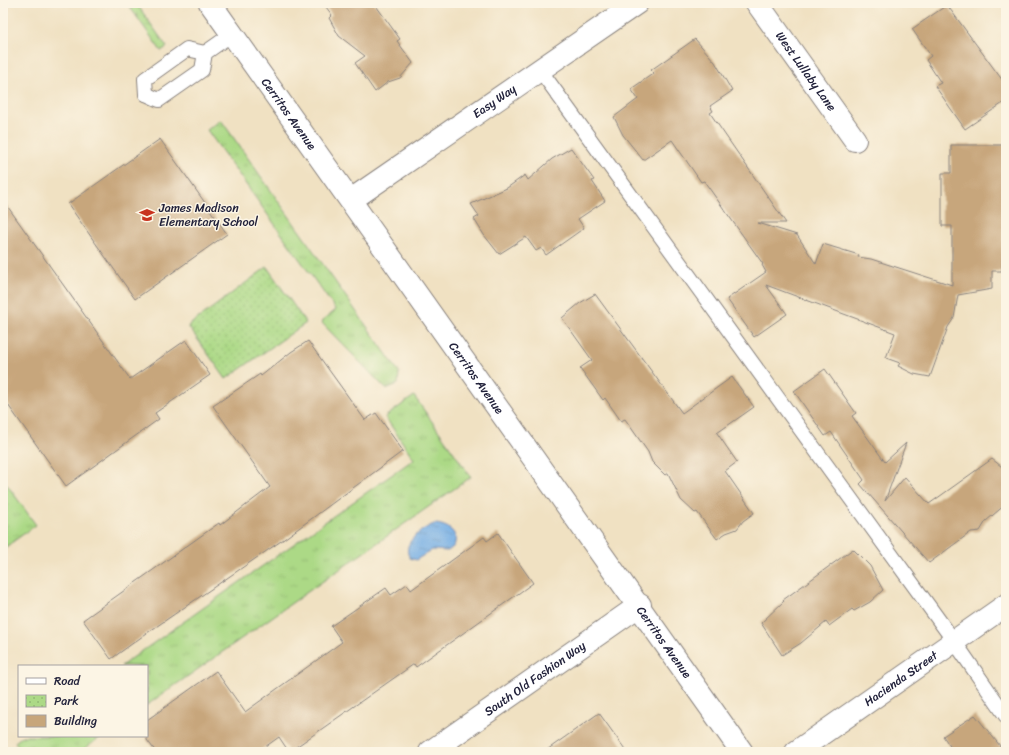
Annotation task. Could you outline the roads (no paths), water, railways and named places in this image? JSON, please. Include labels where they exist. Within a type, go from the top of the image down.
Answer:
[{"type":"street","name":"Cerritos Avenue","points":[[210,3],[640,605],[742,752]]},
{"type":"street","name":"Easy Way","points":[[351,200],[637,3]]},
{"type":"street","name":"West Lullaby Lane","points":[[757,3],[855,140]]},
{"type":"street","name":"South Old Fashion Way","points":[[430,752],[640,605]]},
{"type":"street","name":"Hacienda Street","points":[[796,752],[1006,605]]},
{"type":"lane","points":[[205,53],[187,49],[145,79],[142,97],[159,100],[202,70],[205,53],[232,34]]},
{"type":"lane","points":[[540,70],[954,641],[1006,716]]},
{"type":"water","points":[[434,524],[443,525],[451,530],[455,537],[454,546],[448,551],[432,550],[416,560],[410,558],[408,547],[410,542],[418,533]]},
{"type":"place","name":"James Madison Elementary School","points":[[147,215]]}]
